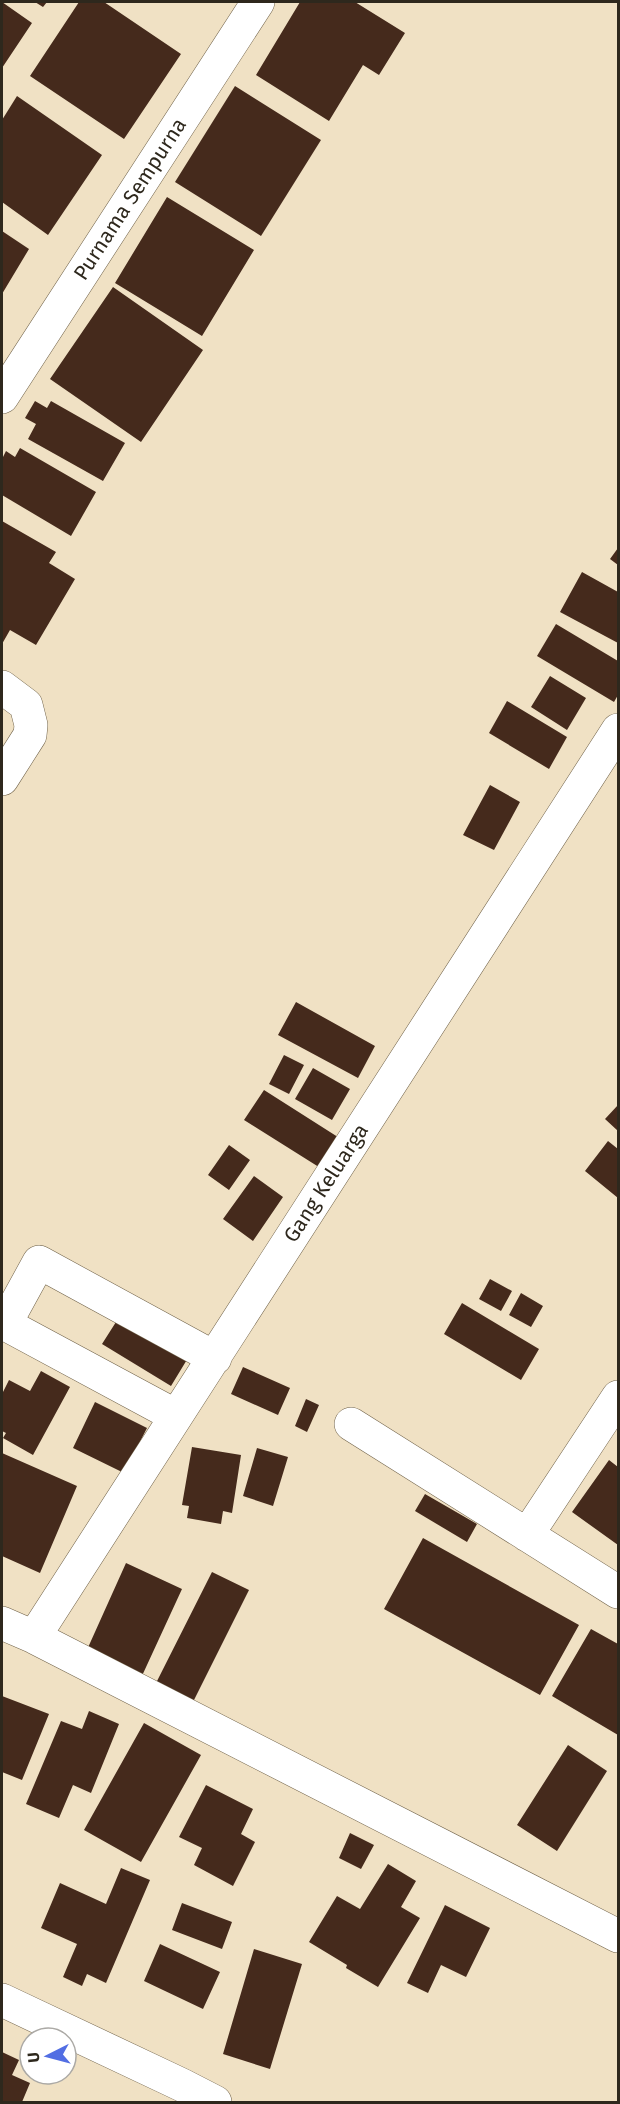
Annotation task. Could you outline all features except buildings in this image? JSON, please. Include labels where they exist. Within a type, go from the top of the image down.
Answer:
[{"type":"street","name":"Purnama Sempurna","points":[[2,397],[258,2]]},
{"type":"street","points":[[2,687],[26,705],[31,725],[30,735],[2,779]]},
{"type":"street","name":"Gang Keluarga","points":[[34,1636],[618,730]]},
{"type":"street","points":[[176,1416],[5,1324],[39,1262],[214,1358]]},
{"type":"street","points":[[527,1535],[618,1397]]},
{"type":"street","points":[[351,1424],[618,1592]]},
{"type":"street","points":[[2,1623],[34,1636],[618,1936]]},
{"type":"street","points":[[2,2000],[182,2085],[215,2103]]}]
